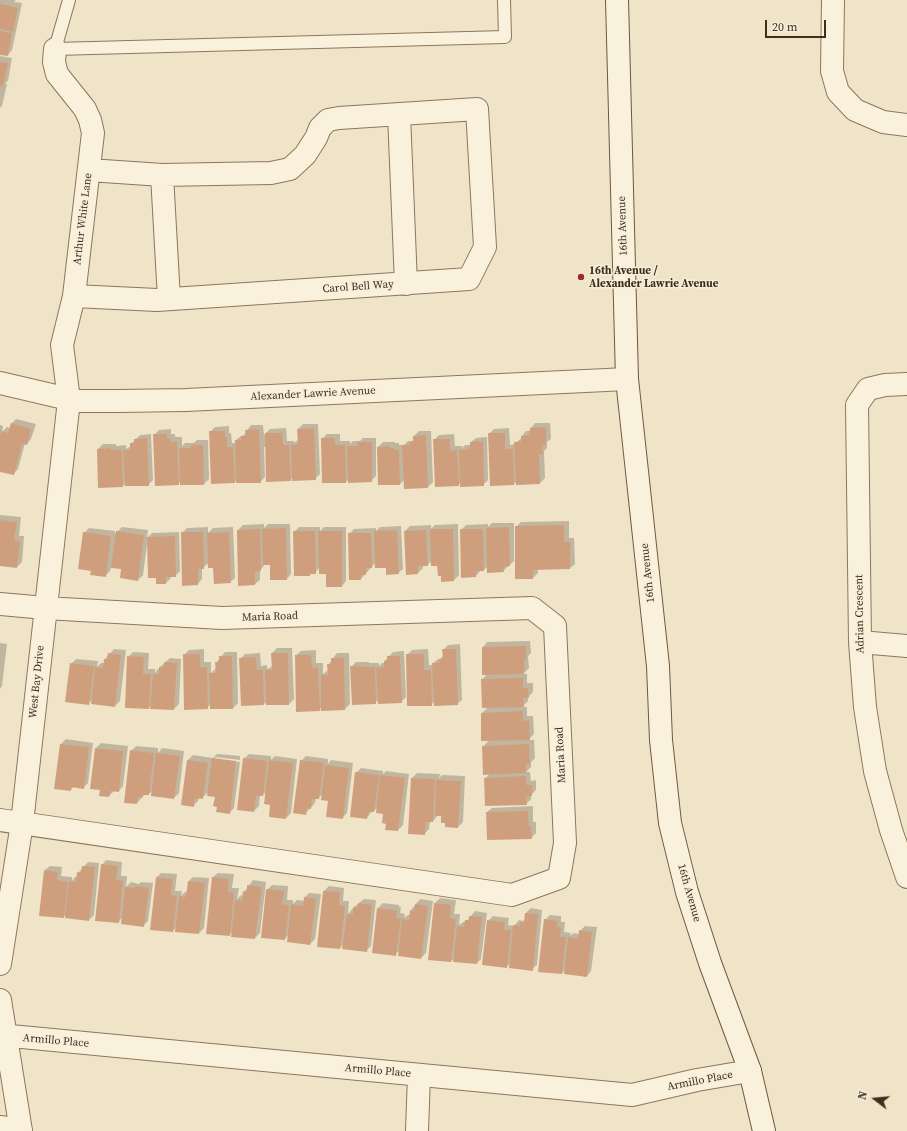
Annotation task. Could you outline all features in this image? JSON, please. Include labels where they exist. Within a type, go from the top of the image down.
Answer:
[{"type":"street","name":"16th Avenue","points":[[617,0],[628,379],[658,666],[660,740],[670,823],[689,899],[715,977],[750,1071],[764,1131]]},
{"type":"street","points":[[833,0],[832,71],[838,92],[855,110],[884,122],[907,125]]},
{"type":"street","name":"Arthur White Lane","points":[[55,49],[54,62],[57,74],[85,110],[90,120],[93,133],[74,296],[62,345],[69,400]]},
{"type":"street","name":"Carol Bell Way","points":[[74,296],[157,300],[469,279],[485,247],[477,110],[399,114]]},
{"type":"street","points":[[89,170],[162,175],[271,173],[290,168],[305,155],[316,138],[320,128],[328,120],[399,114],[406,284]]},
{"type":"street","points":[[162,175],[169,299]]},
{"type":"street","name":"Alexander Lawrie Avenue","points":[[0,383],[77,401],[186,400],[628,379]]},
{"type":"street","name":"Adrian Crescent","points":[[907,384],[885,385],[868,389],[857,404],[860,642],[865,707],[875,771],[891,830],[907,877]]},
{"type":"street","name":"West Bay Drive","points":[[0,964],[22,823],[69,400]]},
{"type":"street","name":"Maria Road","points":[[0,604],[222,618],[532,608],[555,626],[565,843],[559,878],[512,895],[0,820]]},
{"type":"street","points":[[860,642],[907,646]]},
{"type":"street","points":[[0,1000],[2,1036],[14,1130]]},
{"type":"street","name":"Armillo Place","points":[[2,1036],[632,1095],[697,1080],[750,1071]]},
{"type":"street","points":[[417,1131],[419,1075]]},
{"type":"lane","points":[[69,0],[55,49],[506,37],[504,0]]},
{"type":"building","points":[[0,4],[18,8],[13,32],[0,29]]},
{"type":"building","points":[[0,31],[12,33],[8,56],[0,55]]},
{"type":"building","points":[[0,62],[8,63],[3,86],[0,86]]},
{"type":"building","points":[[11,423],[31,429],[27,445],[22,444],[14,475],[0,472],[0,435],[1,431],[8,433]]},
{"type":"building","points":[[546,427],[546,445],[542,445],[543,454],[539,454],[540,484],[516,485],[514,442],[521,442],[521,436],[529,435],[530,428]]},
{"type":"building","points":[[314,428],[316,480],[292,481],[291,445],[298,444],[297,429]]},
{"type":"building","points":[[259,429],[261,483],[236,483],[235,440],[241,440],[241,436],[246,436],[245,430]]},
{"type":"building","points":[[209,431],[225,431],[225,437],[227,437],[227,447],[233,447],[235,483],[211,484]]},
{"type":"building","points":[[265,433],[282,433],[283,445],[289,445],[291,481],[266,482]]},
{"type":"building","points":[[488,433],[505,433],[505,449],[513,449],[514,485],[490,486]]},
{"type":"building","points":[[153,434],[167,434],[167,439],[170,438],[171,442],[177,442],[179,485],[155,486]]},
{"type":"building","points":[[426,435],[428,488],[404,489],[402,445],[410,445],[409,442],[413,442],[413,436]]},
{"type":"building","points":[[147,438],[149,486],[125,486],[123,450],[130,450],[130,443],[134,443],[134,439]]},
{"type":"building","points":[[321,438],[335,438],[335,445],[345,445],[346,483],[322,483]]},
{"type":"building","points":[[433,439],[450,439],[450,451],[457,450],[459,486],[435,487]]},
{"type":"building","points":[[483,441],[484,486],[460,487],[459,450],[470,449],[470,442]]},
{"type":"building","points":[[357,442],[372,442],[372,482],[348,483],[347,446],[358,446]]},
{"type":"building","points":[[191,445],[203,445],[204,485],[180,485],[179,448],[191,448]]},
{"type":"building","points":[[390,446],[390,448],[394,448],[394,450],[399,450],[400,485],[378,485],[377,447]]},
{"type":"building","points":[[111,448],[111,450],[122,450],[123,487],[98,488],[97,449]]},
{"type":"building","points":[[0,520],[17,522],[14,540],[20,541],[17,568],[0,566]]},
{"type":"building","points":[[564,525],[564,542],[570,542],[570,569],[533,570],[533,579],[515,579],[515,526]]},
{"type":"building","points":[[509,527],[510,566],[503,567],[504,572],[487,573],[486,528]]},
{"type":"building","points":[[286,528],[287,580],[270,580],[270,565],[263,565],[262,529]]},
{"type":"building","points":[[260,529],[261,571],[255,572],[255,585],[238,586],[237,530]]},
{"type":"building","points":[[430,529],[453,529],[454,581],[441,582],[441,576],[438,576],[437,566],[431,566]]},
{"type":"building","points":[[460,529],[483,529],[484,571],[476,571],[476,577],[461,578]]},
{"type":"building","points":[[397,530],[399,574],[386,575],[386,568],[375,568],[374,531]]},
{"type":"building","points":[[426,530],[428,566],[418,566],[418,574],[406,575],[404,531]]},
{"type":"building","points":[[116,531],[144,535],[138,581],[120,578],[121,569],[111,568]]},
{"type":"building","points":[[293,531],[315,531],[316,574],[310,574],[310,576],[294,576]]},
{"type":"building","points":[[318,531],[342,531],[342,587],[326,587],[326,574],[319,574]]},
{"type":"building","points":[[83,532],[111,536],[106,577],[90,575],[91,571],[78,569]]},
{"type":"building","points":[[181,532],[203,532],[204,569],[198,569],[198,585],[182,586]]},
{"type":"building","points":[[229,532],[231,583],[214,584],[213,568],[208,568],[207,533]]},
{"type":"building","points":[[348,533],[371,533],[372,568],[366,568],[366,575],[361,575],[361,580],[349,580]]},
{"type":"building","points":[[175,536],[176,577],[166,577],[166,584],[156,584],[156,578],[148,578],[147,537]]},
{"type":"building","points":[[526,646],[524,674],[482,675],[482,647]]},
{"type":"building","points":[[442,649],[456,649],[458,705],[434,706],[432,663],[439,663],[439,659],[443,659]]},
{"type":"building","points":[[108,653],[121,655],[115,707],[91,704],[95,667],[103,668],[104,659],[107,659]]},
{"type":"building","points":[[271,653],[288,653],[289,705],[266,705],[265,670],[272,670]]},
{"type":"building","points":[[183,654],[200,654],[200,667],[207,667],[208,709],[184,710]]},
{"type":"building","points":[[406,654],[424,654],[424,670],[431,670],[432,706],[407,706]]},
{"type":"building","points":[[295,655],[311,655],[312,668],[318,667],[320,711],[296,712]]},
{"type":"building","points":[[127,656],[144,657],[143,674],[151,674],[149,709],[125,708]]},
{"type":"building","points":[[219,656],[232,656],[233,709],[210,709],[209,673],[216,673],[215,662],[219,662]]},
{"type":"building","points":[[387,656],[400,656],[402,703],[378,704],[376,668],[384,667],[384,661],[387,660]]},
{"type":"building","points":[[256,657],[257,670],[263,670],[264,705],[241,706],[239,658]]},
{"type":"building","points":[[331,658],[344,658],[345,710],[321,711],[321,675],[328,675],[327,664],[331,664]]},
{"type":"building","points":[[164,662],[177,663],[174,710],[150,709],[153,674],[159,674],[159,667],[164,667]]},
{"type":"building","points":[[70,663],[94,666],[89,705],[65,702]]},
{"type":"building","points":[[350,666],[375,667],[376,704],[352,705]]},
{"type":"building","points":[[523,678],[523,688],[528,688],[529,698],[523,698],[524,707],[482,708],[481,679]]},
{"type":"building","points":[[523,711],[523,721],[529,720],[530,740],[481,741],[481,713]]},
{"type":"building","points":[[60,744],[89,747],[84,789],[71,787],[71,791],[54,789]]},
{"type":"building","points":[[529,744],[530,764],[526,764],[526,773],[483,775],[482,746]]},
{"type":"building","points":[[95,748],[123,751],[119,792],[110,791],[109,797],[99,796],[100,790],[90,789]]},
{"type":"building","points":[[130,750],[154,753],[149,795],[143,795],[142,798],[138,797],[137,804],[124,803]]},
{"type":"building","points":[[156,753],[180,756],[174,799],[151,796]]},
{"type":"building","points":[[212,758],[236,761],[230,814],[216,812],[217,807],[213,806],[215,797],[207,796]]},
{"type":"building","points":[[243,758],[267,761],[263,796],[256,796],[254,812],[237,810]]},
{"type":"building","points":[[187,760],[208,763],[203,799],[195,798],[194,807],[181,805]]},
{"type":"building","points":[[269,760],[293,763],[286,819],[269,817],[270,805],[264,804]]},
{"type":"building","points":[[300,760],[324,763],[319,799],[312,799],[311,809],[307,808],[306,815],[293,813]]},
{"type":"building","points":[[325,765],[349,768],[343,819],[326,817],[328,801],[321,800]]},
{"type":"building","points":[[355,772],[379,775],[374,812],[368,812],[367,819],[350,817]]},
{"type":"building","points":[[380,775],[405,778],[398,831],[385,830],[386,824],[382,823],[383,814],[376,813]]},
{"type":"building","points":[[526,776],[526,785],[532,785],[532,796],[526,796],[527,805],[485,806],[484,778]]},
{"type":"building","points":[[411,778],[435,779],[433,822],[426,822],[425,835],[408,834]]},
{"type":"building","points":[[436,780],[461,781],[458,828],[445,827],[445,823],[441,823],[441,816],[435,816]]},
{"type":"building","points":[[528,811],[532,839],[487,840],[486,812]]},
{"type":"building","points":[[101,864],[118,866],[116,880],[123,881],[119,923],[95,921]]},
{"type":"building","points":[[82,866],[95,867],[89,921],[65,918],[69,881],[76,882],[77,872],[81,873]]},
{"type":"building","points":[[44,870],[58,872],[57,880],[68,882],[64,918],[39,916]]},
{"type":"building","points":[[156,877],[173,879],[171,895],[177,896],[173,932],[150,930]]},
{"type":"building","points":[[212,877],[229,879],[228,892],[234,893],[230,936],[206,934]]},
{"type":"building","points":[[188,881],[205,883],[199,934],[175,932],[179,896],[186,897]]},
{"type":"building","points":[[247,885],[262,887],[255,939],[231,937],[235,900],[242,901],[243,891],[247,892]]},
{"type":"building","points":[[135,886],[149,888],[144,927],[121,924],[125,887],[135,888]]},
{"type":"building","points":[[266,889],[284,891],[282,904],[289,905],[285,940],[261,938]]},
{"type":"building","points":[[323,891],[340,892],[339,905],[345,906],[340,949],[317,947]]},
{"type":"building","points":[[304,897],[316,899],[310,945],[287,942],[291,904],[303,906]]},
{"type":"building","points":[[358,903],[372,905],[367,952],[342,949],[347,914],[353,914],[353,907],[358,907]]},
{"type":"building","points":[[434,903],[451,905],[450,918],[456,919],[451,962],[428,960]]},
{"type":"building","points":[[415,904],[428,906],[421,959],[398,956],[402,919],[409,920],[410,910],[414,911]]},
{"type":"building","points":[[377,908],[397,911],[396,918],[401,918],[396,956],[372,953]]},
{"type":"building","points":[[525,913],[538,914],[533,971],[509,968],[513,925],[520,926],[520,922],[524,923]]},
{"type":"building","points":[[469,916],[482,917],[477,964],[453,962],[457,926],[464,927],[465,920],[469,920]]},
{"type":"building","points":[[544,919],[557,921],[557,927],[561,927],[560,937],[566,937],[562,974],[538,972]]},
{"type":"building","points":[[487,920],[505,922],[504,930],[511,930],[507,968],[482,965]]},
{"type":"building","points":[[579,930],[592,932],[587,977],[564,974],[568,937],[578,939]]},
{"type":"place","name":"16th Avenue / Alexander Lawrie Avenue","points":[[581,277]]}]
